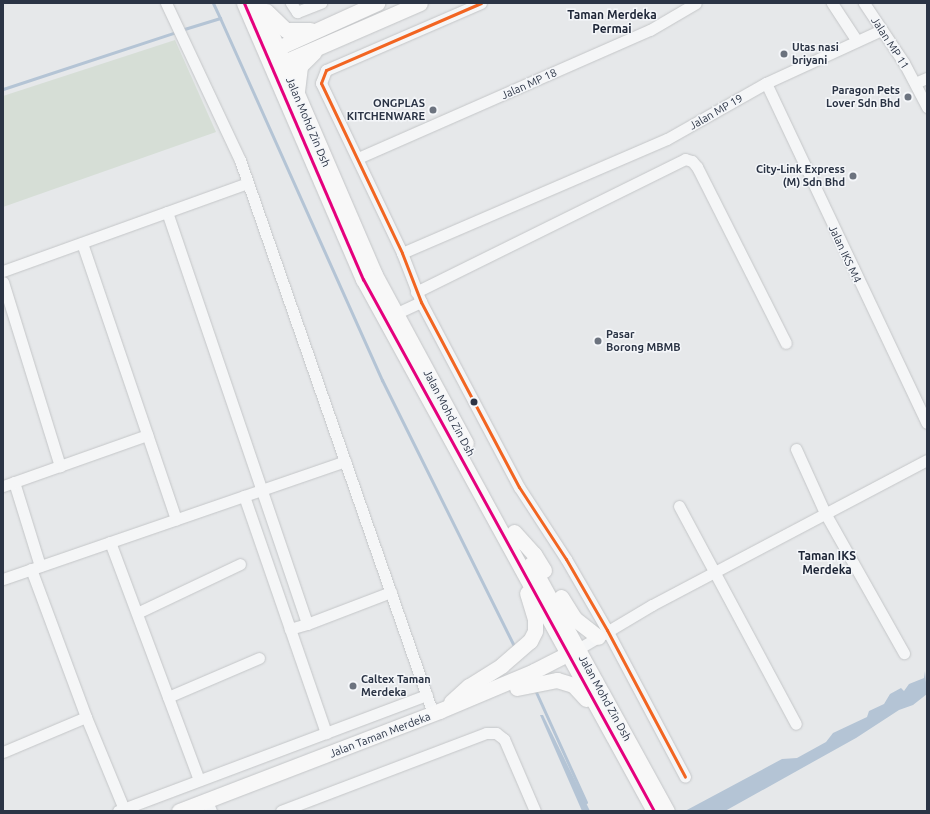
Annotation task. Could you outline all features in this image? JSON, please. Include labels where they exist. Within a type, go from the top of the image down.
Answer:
[{"type":"main road","name":"Jalan Mohd Zin Dsh","points":[[244,3],[271,51]]},
{"type":"main road","name":"Jalan Mohd Zin Dsh","points":[[258,3],[271,51],[356,268],[511,538],[645,784],[654,811]]},
{"type":"main road","points":[[258,3],[286,30],[295,32],[316,29]]},
{"type":"main road","points":[[271,51],[316,29],[377,3]]},
{"type":"main road","points":[[277,66],[330,41],[420,3]]},
{"type":"main road","points":[[297,97],[296,82],[300,66],[307,57],[330,41]]},
{"type":"main road","name":"Jalan Mohd Zin Dsh","points":[[277,66],[297,97],[339,196],[396,314],[511,538]]},
{"type":"main road","points":[[511,538],[534,554],[570,613],[602,634]]},
{"type":"main road","points":[[436,713],[469,686],[502,665],[526,645],[533,636],[536,619],[511,538]]},
{"type":"main road","name":"Jalan Mohd Zin Dsh","points":[[573,651],[613,736],[645,784],[667,811]]},
{"type":"main road","name":"Jalan Taman Merdeka","points":[[178,811],[209,806],[436,713],[573,651]]},
{"type":"main road","points":[[436,713],[534,682],[557,680],[573,684],[613,736]]},
{"type":"street","points":[[166,3],[248,183],[427,695],[436,713]]},
{"type":"street","points":[[291,3],[297,12],[321,3]]},
{"type":"street","points":[[481,3],[467,6],[326,70],[321,83],[402,253],[419,297],[528,502],[566,558],[602,634],[685,777]]},
{"type":"street","name":"Jalan MP 18","points":[[358,158],[650,30],[696,3]]},
{"type":"street","points":[[832,3],[857,41]]},
{"type":"street","name":"Jalan MP 11","points":[[864,3],[915,83],[927,108]]},
{"type":"street","name":"Jalan MP 19","points":[[402,253],[667,139],[766,83],[881,30]]},
{"type":"street","points":[[915,83],[927,78]]},
{"type":"street","name":"Jalan IKS M4","points":[[766,83],[927,423]]},
{"type":"street","points":[[396,314],[419,297],[685,159],[692,160],[697,167],[786,343]]},
{"type":"street","points":[[3,271],[248,183]]},
{"type":"street","points":[[167,212],[307,624]]},
{"type":"street","points":[[82,242],[176,519]]},
{"type":"street","points":[[3,282],[60,466]]},
{"type":"street","points":[[147,435],[8,484],[86,717],[121,810],[427,695]]},
{"type":"street","points":[[796,449],[825,513],[904,653]]},
{"type":"street","points":[[573,651],[825,513],[927,460]]},
{"type":"street","points":[[3,579],[345,461]]},
{"type":"street","points":[[244,496],[326,733]]},
{"type":"street","points":[[680,506],[796,724]]},
{"type":"street","points":[[110,542],[199,780]]},
{"type":"street","points":[[137,613],[240,564]]},
{"type":"street","points":[[290,629],[391,592]]},
{"type":"street","points":[[168,697],[260,658]]},
{"type":"street","points":[[3,752],[86,717]]},
{"type":"street","points":[[281,811],[486,733],[496,733],[504,739],[535,811]]},
{"type":"shaded area","points":[[175,40],[216,132],[3,207],[3,96]]},
{"type":"water","points":[[925,671],[927,694],[913,705],[899,710],[856,738],[725,811],[685,811],[782,759],[797,758],[826,742],[833,733],[867,717],[869,711],[884,704],[890,694],[901,688],[904,691],[909,684],[924,678]]},
{"type":"water","points":[[540,715],[543,715],[590,811],[582,811]]},
{"type":"waterway","points":[[213,3],[220,18]]},
{"type":"waterway","points":[[181,30],[220,18],[382,380],[514,646]]},
{"type":"waterway","points":[[3,89],[176,32]]},
{"type":"waterway","points":[[536,692],[586,802]]},
{"type":"transit line","points":[[244,3],[363,279],[654,811]]},
{"type":"transit line","points":[[481,3],[326,70],[321,83],[402,253],[421,302],[519,487],[566,559],[607,630],[685,777]]},
{"type":"place","name":"Utas nasi briyani","points":[[784,54]]},
{"type":"place","name":"Paragon Pets Lover Sdn Bhd","points":[[908,97]]},
{"type":"place","name":"ONGPLAS KITCHENWARE","points":[[433,110]]},
{"type":"place","name":"City-Link Express (M) Sdn Bhd","points":[[853,176]]},
{"type":"place","name":"Pasar Borong MBMB","points":[[598,341]]},
{"type":"place","name":"Caltex Taman Merdeka","points":[[353,686]]},
{"type":"district","name":"Taman Merdeka Permai","points":[[612,22]]},
{"type":"district","name":"Taman IKS Merdeka","points":[[827,563]]}]
